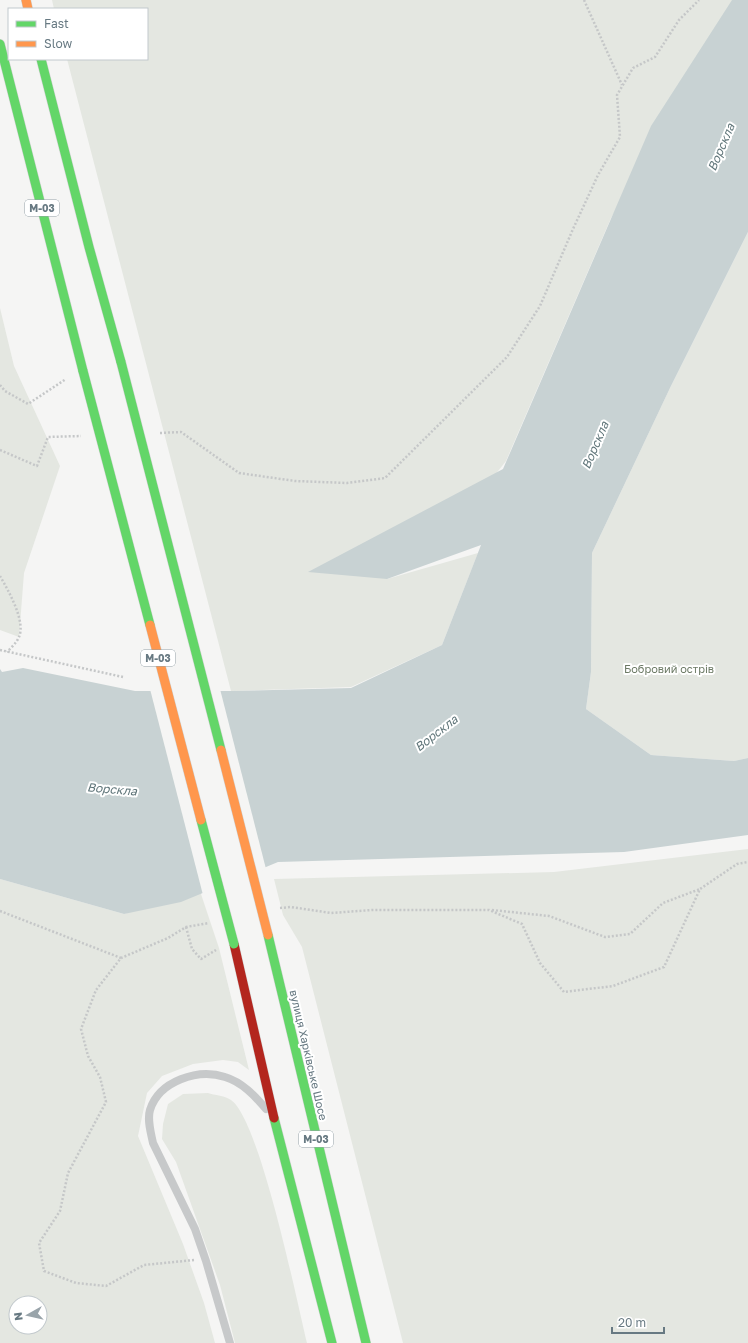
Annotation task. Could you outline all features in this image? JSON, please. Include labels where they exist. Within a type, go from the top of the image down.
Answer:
[{"type":"highway","name":"М-03","points":[[0,44],[83,371],[234,944],[279,1137],[332,1343]]},
{"type":"highway","name":"вулиця Харківське Шосе","points":[[41,60],[89,247],[121,362],[268,935],[366,1343]]},
{"type":"lane","points":[[230,1343],[206,1260],[183,1201],[153,1143],[149,1111],[153,1102],[166,1087],[183,1079],[204,1075],[225,1077],[243,1087],[260,1101],[270,1116],[279,1137]]},
{"type":"path","points":[[584,0],[622,86]]},
{"type":"path","points":[[181,432],[239,473],[295,481],[347,483],[384,478],[507,357],[540,306],[595,182],[620,137],[617,95],[633,68],[656,57],[679,20],[699,0]]},
{"type":"path","points":[[0,385],[5,391],[28,404],[68,378]]},
{"type":"path","points":[[0,450],[37,466],[48,437]]},
{"type":"path","points":[[0,576],[10,595],[20,620],[19,637],[7,652]]},
{"type":"path","points":[[0,650],[123,677]]},
{"type":"path","points":[[291,907],[331,913],[372,910],[489,910],[550,916],[605,937],[630,934],[663,903],[700,889],[737,864],[748,862]]},
{"type":"path","points":[[489,910],[522,924],[540,963],[564,992],[613,986],[664,967],[700,889]]},
{"type":"path","points":[[0,911],[121,958]]},
{"type":"path","points":[[206,1260],[186,1260],[144,1265],[106,1286],[76,1283],[44,1271],[39,1243],[60,1211],[68,1173],[106,1102],[100,1077],[88,1056],[81,1029],[96,990],[121,958],[168,938],[186,927],[209,923]]},
{"type":"path","points":[[186,927],[192,949],[201,959],[219,948]]},
{"type":"green space","points":[[52,0],[738,0],[611,218],[506,461],[480,494],[387,579],[478,553],[442,645],[351,687],[231,691],[67,60],[148,60],[148,8],[54,8]]},
{"type":"green space","name":"Бобровий острів","points":[[748,232],[748,758],[734,761],[651,755],[586,709],[591,672],[592,553],[670,388]]},
{"type":"green space","points":[[0,308],[14,366],[60,466],[24,573],[19,637],[0,630]]},
{"type":"green space","points":[[748,849],[748,1343],[403,1343],[302,947],[283,915],[274,879],[554,872]]},
{"type":"green space","points":[[0,879],[124,914],[199,888],[219,948],[249,1070],[238,1062],[223,1060],[193,1064],[162,1076],[147,1093],[138,1136],[183,1244],[204,1303],[215,1343],[0,1343]]},
{"type":"green space","points":[[208,1093],[231,1100],[242,1115],[254,1141],[276,1214],[307,1343],[235,1343],[220,1285],[176,1162],[162,1139],[163,1124],[168,1104],[183,1094]]},
{"type":"water","name":"Ворскла","points":[[732,0],[748,0],[748,232],[670,388],[592,553],[591,672],[586,709],[651,755],[734,761],[748,758],[748,835],[624,852],[278,862],[181,902],[124,914],[0,879],[0,669],[2,672],[23,668],[135,691],[231,691],[351,688],[442,645],[481,545],[387,579],[308,572],[503,469],[651,126]]},
{"type":"pier","points":[[150,689],[220,689],[266,869],[203,895]]},
{"type":"traffic: fast","points":[[0,44],[83,371]]},
{"type":"traffic: fast","points":[[41,60],[89,247],[121,362]]},
{"type":"traffic: fast","points":[[121,362],[221,750]]},
{"type":"traffic: fast","points":[[83,371],[150,625]]},
{"type":"traffic: fast","points":[[201,820],[234,944]]},
{"type":"traffic: fast","points":[[268,935],[366,1343]]},
{"type":"traffic: fast","points":[[274,1118],[332,1343]]},
{"type":"traffic: slow","points":[[26,0],[28,8]]},
{"type":"traffic: slow","points":[[150,625],[201,820]]},
{"type":"traffic: slow","points":[[221,750],[268,935]]},
{"type":"traffic: jam","points":[[234,944],[274,1118]]}]
